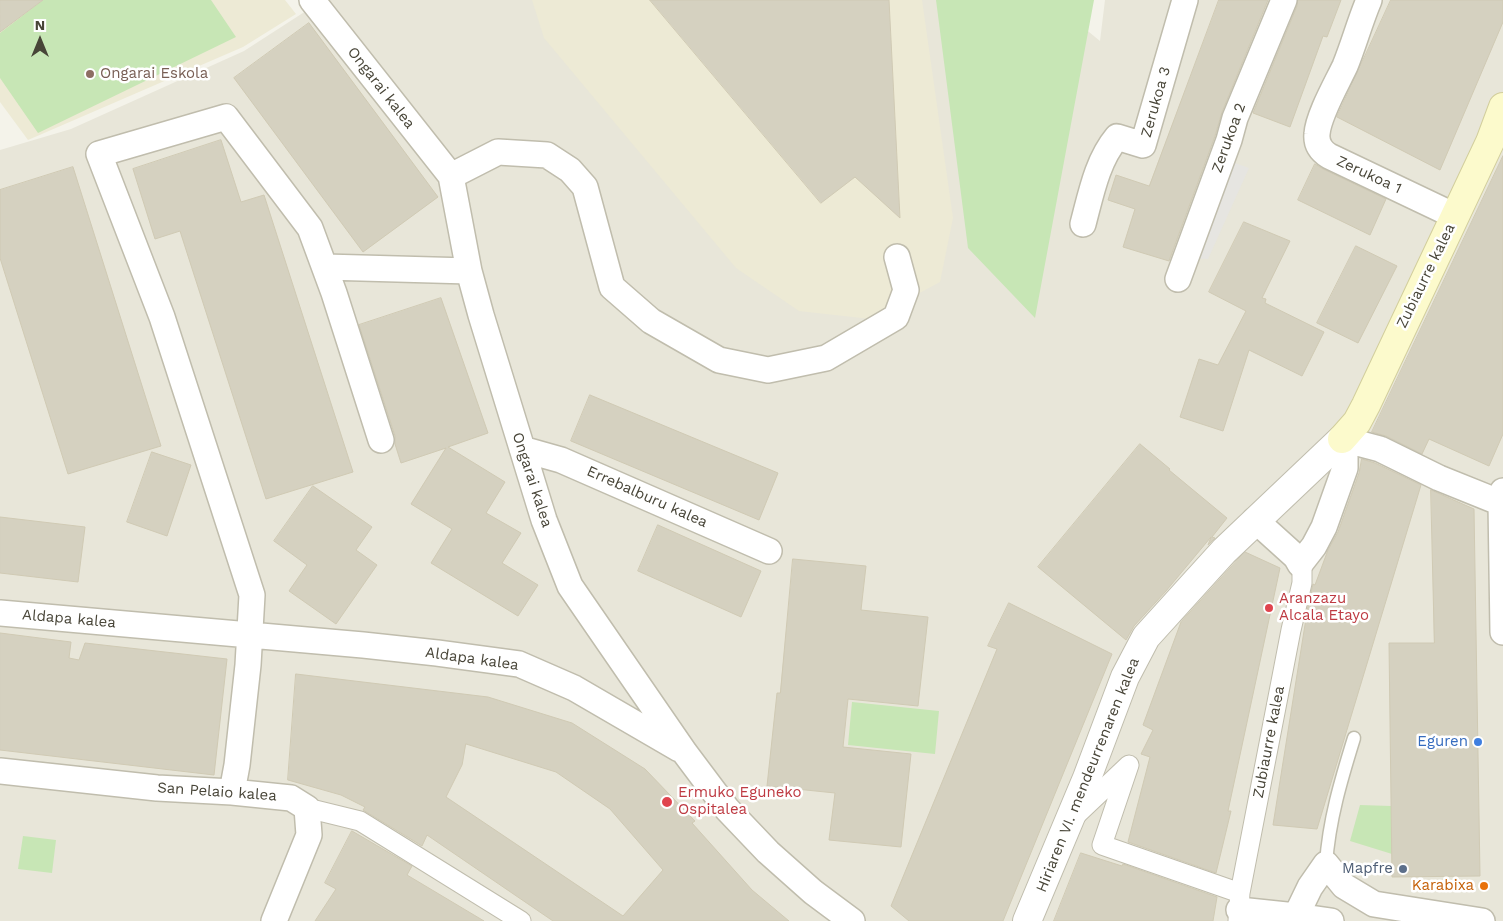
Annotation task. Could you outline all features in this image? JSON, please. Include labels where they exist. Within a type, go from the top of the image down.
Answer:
[{"type":"main road","name":"Zubiaurre kalea","points":[[1342,440],[1357,422],[1366,405],[1455,216],[1497,144],[1503,107]]},
{"type":"street","name":"Ongarai kalea","points":[[312,0],[451,176],[469,270],[544,520],[570,586],[685,753]]},
{"type":"street","name":"Zerukoa 3","points":[[1084,224],[1094,182],[1109,147],[1117,137],[1143,145],[1185,0]]},
{"type":"street","name":"Zerukoa 2","points":[[1178,279],[1235,118],[1284,0]]},
{"type":"street","name":"Zerukoa 1","points":[[1369,0],[1319,125],[1317,143],[1322,151],[1329,156],[1455,216]]},
{"type":"street","points":[[232,792],[250,635],[252,595],[162,317],[99,154],[226,117],[310,228],[325,267],[381,440]]},
{"type":"street","points":[[451,176],[498,152],[548,155],[570,170],[585,187],[612,287],[651,321],[719,360],[768,370],[826,358],[896,317],[906,290],[897,257]]},
{"type":"street","points":[[325,267],[469,270]]},
{"type":"street","points":[[1255,520],[1296,557],[1300,564],[1314,546],[1324,527],[1345,468],[1342,440],[1380,449],[1439,478],[1502,497],[1503,632]]},
{"type":"street","name":"Hiriaren VI. mendeurrenaren kalea","points":[[1027,921],[1054,859],[1125,677],[1146,637],[1224,551],[1342,440]]},
{"type":"street","name":"Errebalburu kalea","points":[[522,449],[561,460],[770,551]]},
{"type":"street","name":"Zubiaurre kalea","points":[[1239,908],[1291,630],[1302,583],[1300,564]]},
{"type":"street","name":"Aldapa kalea","points":[[0,613],[403,649],[519,664],[574,688],[685,753],[727,808],[768,852],[813,892],[852,921]]},
{"type":"street","points":[[1068,823],[1129,765],[1102,845],[1239,908],[1331,921]]},
{"type":"street","name":"San Pelaio kalea","points":[[0,771],[157,788],[232,792],[291,798],[307,808],[360,821],[521,921]]},
{"type":"street","points":[[274,921],[309,835],[307,808]]},
{"type":"street","points":[[1296,916],[1310,887],[1326,864],[1344,886],[1374,904],[1482,921]]},
{"type":"lane","points":[[1326,864],[1328,836],[1335,802],[1354,738]]},
{"type":"shaded area","name":"Ongarai Eskola","points":[[0,0],[285,0],[296,14],[243,47],[28,140],[0,102]]},
{"type":"shaded area","points":[[323,0],[1050,0],[1100,41],[1105,0],[1503,0],[1503,921],[0,921],[0,150],[71,129],[244,51]]},
{"type":"shaded area","points":[[532,0],[922,0],[953,218],[940,282],[871,319],[799,311],[736,268],[544,38]]},
{"type":"shaded area","points":[[1221,158],[1249,168],[1208,259],[1186,258]]},
{"type":"green space","name":"Ongarai Eskola","points":[[43,0],[211,0],[236,37],[38,133],[0,78],[0,33]]},
{"type":"green space","points":[[936,0],[1094,0],[1035,318],[968,248]]},
{"type":"green space","points":[[852,702],[939,711],[935,754],[848,745]]},
{"type":"green space","points":[[1360,805],[1391,806],[1392,854],[1350,841]]},
{"type":"green space","points":[[23,836],[56,840],[52,873],[18,869]]},
{"type":"building","points":[[0,0],[43,0],[0,32]]},
{"type":"building","points":[[650,0],[889,0],[900,218],[855,177],[821,203]]},
{"type":"building","points":[[1219,0],[1268,0],[1222,112],[1169,261],[1123,247],[1135,209],[1108,200],[1116,175],[1149,186]]},
{"type":"building","points":[[1298,0],[1341,0],[1327,37],[1323,36],[1290,127],[1253,113]]},
{"type":"building","points":[[1391,0],[1503,0],[1503,22],[1440,170],[1337,117]]},
{"type":"building","points":[[309,23],[438,197],[363,252],[234,78]]},
{"type":"building","points":[[221,140],[241,202],[264,195],[353,472],[266,499],[180,231],[155,239],[133,169]]},
{"type":"building","points":[[1503,156],[1503,434],[1489,466],[1429,439],[1422,454],[1386,436],[1372,432]]},
{"type":"building","points":[[1315,164],[1386,199],[1370,235],[1298,200]]},
{"type":"building","points":[[73,167],[161,446],[68,474],[0,258],[0,190]]},
{"type":"building","points":[[1244,222],[1290,241],[1262,298],[1266,299],[1265,303],[1324,332],[1302,376],[1249,350],[1223,431],[1180,417],[1199,359],[1218,365],[1246,311],[1209,292]]},
{"type":"building","points":[[1356,246],[1397,266],[1358,343],[1317,323]]},
{"type":"building","points":[[441,298],[488,433],[448,447],[505,482],[486,513],[521,533],[502,563],[538,585],[518,616],[431,563],[452,529],[411,504],[446,448],[401,463],[395,444],[395,436],[359,325]]},
{"type":"building","points":[[590,395],[778,473],[759,520],[571,441]]},
{"type":"building","points":[[1140,444],[1227,518],[1212,537],[1215,538],[1208,545],[1211,537],[1134,626],[1126,640],[1038,567]]},
{"type":"building","points":[[152,452],[191,465],[167,536],[127,522]]},
{"type":"building","points":[[1362,459],[1375,463],[1421,485],[1317,829],[1273,825],[1313,584],[1315,585],[1328,550],[1338,532],[1359,473]]},
{"type":"building","points":[[313,486],[372,527],[356,550],[377,565],[336,624],[289,591],[307,565],[274,541]]},
{"type":"building","points":[[1431,490],[1474,509],[1480,876],[1392,877],[1389,643],[1434,643]]},
{"type":"building","points":[[0,517],[85,527],[78,582],[0,573]]},
{"type":"building","points":[[658,525],[761,571],[741,617],[638,571]]},
{"type":"building","points":[[1245,552],[1280,568],[1228,811],[1231,811],[1216,873],[1128,842],[1150,757],[1141,754],[1153,730],[1143,725],[1181,622]]},
{"type":"building","points":[[793,559],[866,566],[861,610],[928,617],[918,706],[848,699],[843,747],[911,754],[901,847],[829,840],[835,793],[767,786],[777,693],[780,693]]},
{"type":"building","points":[[1009,603],[1112,654],[1003,921],[909,921],[891,906],[997,649],[988,646]]},
{"type":"building","points":[[0,633],[71,642],[69,658],[79,660],[85,643],[227,659],[214,775],[0,750]]},
{"type":"building","points":[[296,674],[488,697],[572,723],[645,769],[695,821],[692,823],[752,890],[789,921],[553,921],[427,835],[422,846],[363,810],[365,807],[341,795],[288,780]],"holes":[[[466,744],[556,772],[610,809],[663,870],[623,916],[446,797],[462,765]]]},
{"type":"building","points":[[352,831],[412,866],[407,875],[484,921],[315,921],[336,889],[325,883]]},
{"type":"building","points":[[1081,853],[1122,866],[1123,864],[1217,897],[1213,921],[1054,921]]},
{"type":"place","name":"Ongarai Eskola","points":[[90,74]]},
{"type":"place","name":"Aranzazu Alcala Etayo","points":[[1269,608]]},
{"type":"place","name":"Eguren","points":[[1478,742]]},
{"type":"place","name":"Ermuko Eguneko Ospitalea","points":[[667,802]]},
{"type":"place","name":"Mapfre","points":[[1403,869]]},
{"type":"place","name":"Karabixa","points":[[1484,886]]}]
